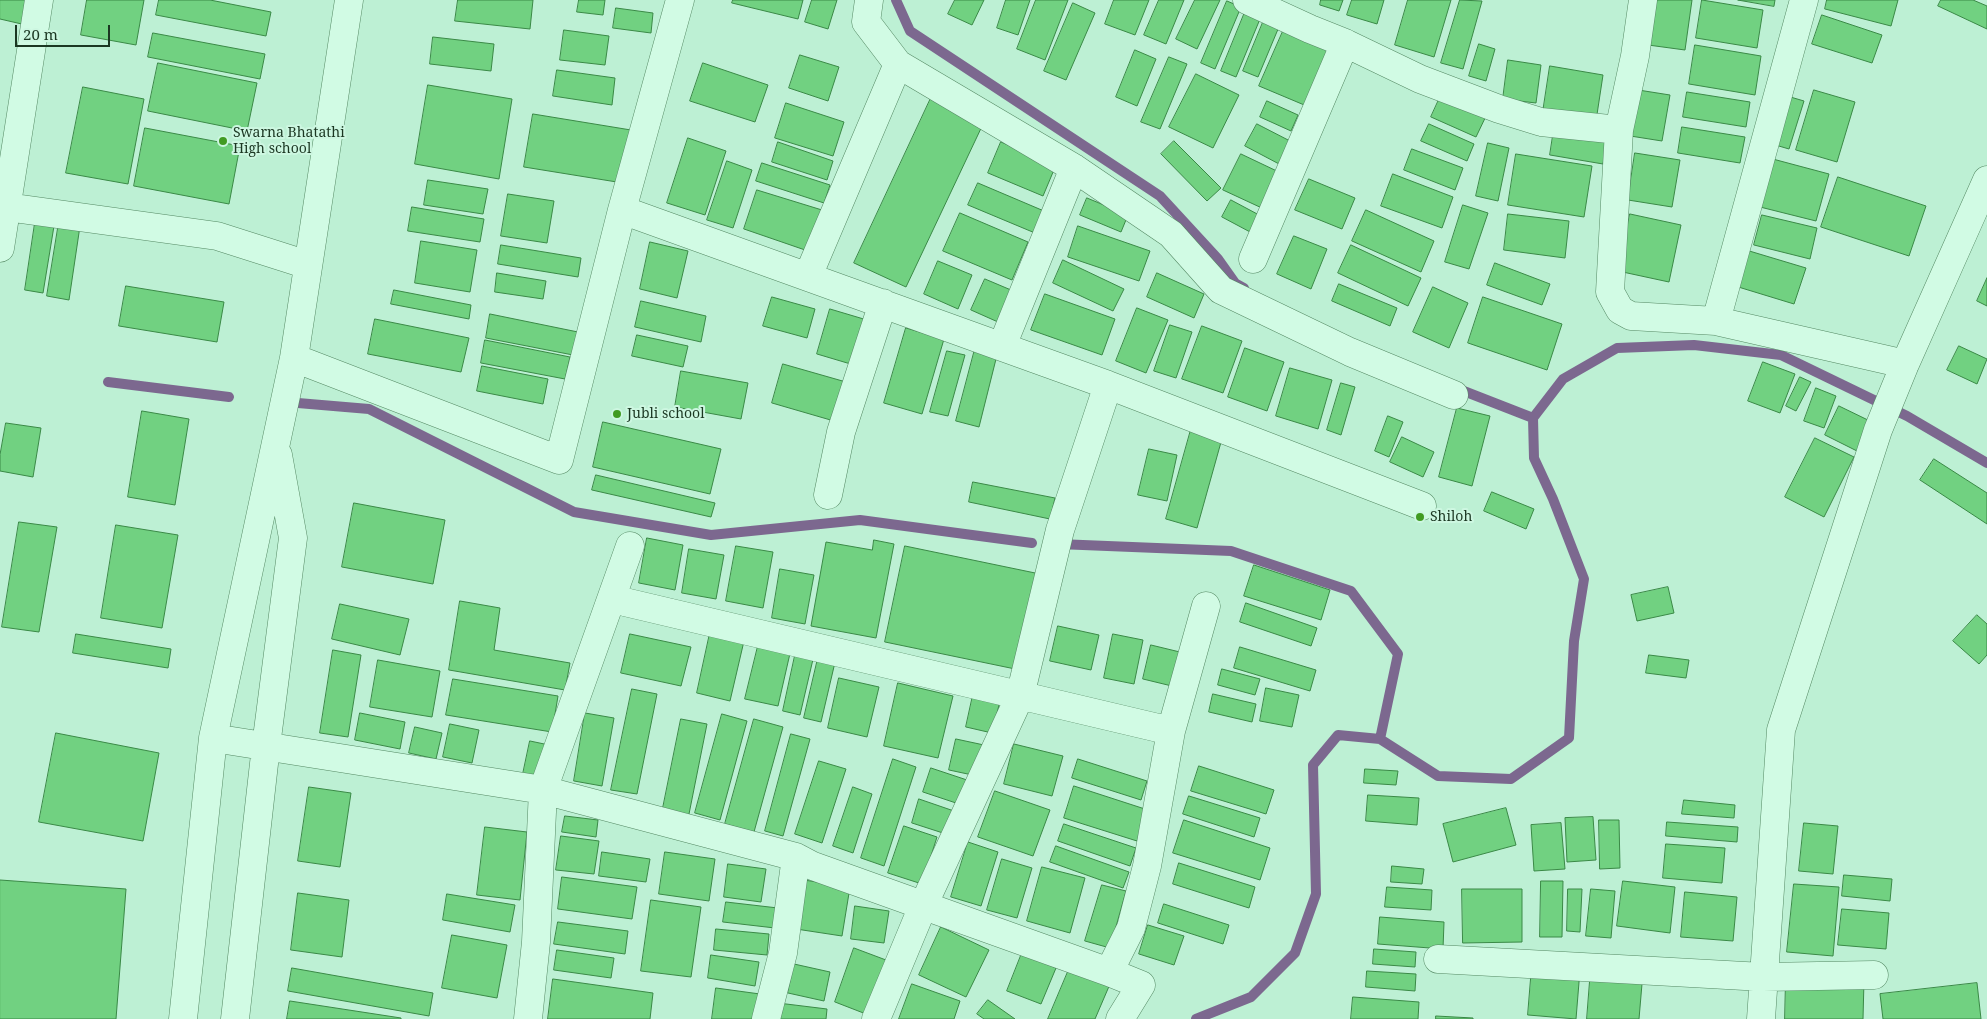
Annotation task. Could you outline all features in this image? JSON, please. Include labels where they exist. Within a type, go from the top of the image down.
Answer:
[{"type":"street","points":[[0,248],[4,206],[39,0]]},
{"type":"street","points":[[183,1019],[213,738],[294,358],[349,0]]},
{"type":"street","points":[[294,358],[559,460],[622,210],[680,0]]},
{"type":"street","points":[[869,0],[866,22],[898,64],[1074,168],[1171,234],[1221,290],[1350,352],[1454,395]]},
{"type":"street","points":[[1247,0],[1310,29],[1345,42],[1420,79],[1499,109],[1541,122],[1619,130]]},
{"type":"street","points":[[1643,0],[1635,56],[1619,130],[1610,292],[1620,310],[1631,316],[1716,320],[1901,374]]},
{"type":"street","points":[[1716,320],[1804,0]]},
{"type":"street","points":[[1253,259],[1345,42]]},
{"type":"street","points":[[808,276],[898,64]]},
{"type":"street","points":[[1002,346],[1074,168]]},
{"type":"street","points":[[1761,1019],[1781,730],[1878,430],[1901,374],[1984,193]]},
{"type":"street","points":[[4,206],[216,236],[308,265]]},
{"type":"street","points":[[622,210],[1108,385],[1422,506]]},
{"type":"street","points":[[828,495],[841,432],[882,303]]},
{"type":"street","points":[[876,1019],[923,906],[1020,696],[1060,530],[1108,385]]},
{"type":"street","points":[[235,1019],[266,746],[293,538],[276,441]]},
{"type":"street","points":[[528,1019],[536,942],[543,790],[630,546]]},
{"type":"street","points":[[612,599],[1171,731]]},
{"type":"street","points":[[1109,972],[1131,928],[1147,866],[1171,731],[1206,606]]},
{"type":"street","points":[[213,738],[543,790],[796,857],[813,866],[1141,985],[1120,1019]]},
{"type":"street","points":[[766,1019],[783,953],[796,857]]},
{"type":"street","points":[[1438,959],[1763,977],[1874,975]]},
{"type":"building","points":[[0,0],[31,0],[26,25],[0,19]]},
{"type":"building","points":[[87,0],[144,0],[136,45],[81,35]]},
{"type":"building","points":[[159,0],[210,0],[271,12],[266,36],[156,15]]},
{"type":"building","points":[[458,0],[533,0],[530,29],[455,21]]},
{"type":"building","points":[[579,0],[605,0],[603,15],[577,12]]},
{"type":"building","points":[[733,0],[803,0],[798,19],[732,3]]},
{"type":"building","points":[[812,0],[837,0],[828,29],[805,22]]},
{"type":"building","points":[[955,0],[984,0],[972,25],[948,14]]},
{"type":"building","points":[[1006,0],[1030,0],[1018,35],[997,28]]},
{"type":"building","points":[[1036,0],[1068,0],[1045,60],[1017,49]]},
{"type":"building","points":[[1114,0],[1149,0],[1135,35],[1105,24]]},
{"type":"building","points":[[1159,0],[1184,0],[1166,44],[1144,35]]},
{"type":"building","points":[[1195,0],[1220,0],[1197,49],[1176,39]]},
{"type":"building","points":[[1321,0],[1343,0],[1339,11],[1320,5]]},
{"type":"building","points":[[1352,0],[1384,0],[1377,24],[1347,15]]},
{"type":"building","points":[[1408,0],[1451,0],[1434,57],[1395,45]]},
{"type":"building","points":[[1460,0],[1482,1],[1463,69],[1441,63]]},
{"type":"building","points":[[1655,0],[1692,0],[1685,50],[1648,45]]},
{"type":"building","points":[[1702,0],[1763,10],[1757,48],[1696,38]]},
{"type":"building","points":[[1738,0],[1775,0],[1774,6]]},
{"type":"building","points":[[1827,0],[1898,0],[1891,26],[1825,9]]},
{"type":"building","points":[[1941,0],[1973,0],[1987,6],[1987,29],[1938,6]]},
{"type":"building","points":[[1227,1],[1241,7],[1215,69],[1201,63]]},
{"type":"building","points":[[1073,3],[1095,13],[1066,80],[1044,71]]},
{"type":"building","points":[[616,8],[653,13],[651,33],[613,28]]},
{"type":"building","points":[[1245,12],[1260,19],[1236,77],[1221,71]]},
{"type":"building","points":[[1266,15],[1281,22],[1258,77],[1243,71]]},
{"type":"building","points":[[1822,15],[1882,35],[1872,63],[1812,44]]},
{"type":"building","points":[[1284,29],[1333,49],[1309,107],[1259,86]]},
{"type":"building","points":[[564,30],[609,36],[605,65],[560,60]]},
{"type":"building","points":[[153,33],[265,54],[260,79],[148,57]]},
{"type":"building","points":[[433,37],[494,44],[491,71],[430,64]]},
{"type":"building","points":[[1479,44],[1495,49],[1486,81],[1469,76]]},
{"type":"building","points":[[1695,45],[1761,56],[1755,95],[1689,84]]},
{"type":"building","points":[[1135,50],[1156,59],[1137,106],[1116,97]]},
{"type":"building","points":[[800,55],[839,67],[828,101],[789,88]]},
{"type":"building","points":[[1169,57],[1187,64],[1160,129],[1141,122]]},
{"type":"building","points":[[1508,60],[1541,65],[1536,103],[1503,99]]},
{"type":"building","points":[[158,63],[257,83],[247,131],[148,111]]},
{"type":"building","points":[[703,63],[768,85],[755,122],[690,101]]},
{"type":"building","points":[[1550,66],[1603,75],[1596,121],[1543,112]]},
{"type":"building","points":[[557,70],[615,78],[612,105],[553,96]]},
{"type":"building","points":[[1196,74],[1239,95],[1213,148],[1169,127]]},
{"type":"building","points":[[428,85],[512,99],[499,179],[415,164]]},
{"type":"building","points":[[83,87],[144,99],[128,184],[66,173]]},
{"type":"building","points":[[1632,89],[1670,95],[1662,141],[1624,135]]},
{"type":"building","points":[[1814,90],[1855,102],[1837,162],[1796,150]]},
{"type":"building","points":[[1687,92],[1750,102],[1746,127],[1683,117]]},
{"type":"building","points":[[1442,93],[1487,114],[1476,137],[1431,117]]},
{"type":"building","points":[[1787,96],[1804,101],[1789,149],[1772,144]]},
{"type":"building","points":[[931,98],[984,122],[906,287],[854,263]]},
{"type":"building","points":[[1267,101],[1298,115],[1291,131],[1260,117]]},
{"type":"building","points":[[786,103],[844,122],[833,156],[775,138]]},
{"type":"building","points":[[533,114],[631,130],[623,183],[524,167]]},
{"type":"building","points":[[1257,124],[1292,142],[1281,165],[1245,146]]},
{"type":"building","points":[[1429,124],[1474,144],[1467,161],[1421,141]]},
{"type":"building","points":[[1682,127],[1745,137],[1740,163],[1678,153]]},
{"type":"building","points":[[145,128],[240,146],[229,204],[134,186]]},
{"type":"building","points":[[1554,129],[1608,138],[1603,164],[1550,155]]},
{"type":"building","points":[[688,138],[726,151],[705,215],[667,203]]},
{"type":"building","points":[[1174,141],[1221,188],[1207,201],[1161,154]]},
{"type":"building","points":[[778,142],[833,161],[827,180],[772,162]]},
{"type":"building","points":[[1001,142],[1056,165],[1043,196],[988,173]]},
{"type":"building","points":[[1488,143],[1509,148],[1498,201],[1476,196]]},
{"type":"building","points":[[1412,149],[1463,168],[1455,190],[1404,170]]},
{"type":"building","points":[[1635,153],[1680,160],[1672,207],[1628,200]]},
{"type":"building","points":[[1241,154],[1281,173],[1264,209],[1223,190]]},
{"type":"building","points":[[1516,154],[1592,166],[1584,217],[1508,205]]},
{"type":"building","points":[[1769,158],[1829,174],[1816,221],[1756,206]]},
{"type":"building","points":[[727,161],[752,170],[733,228],[707,220]]},
{"type":"building","points":[[762,163],[830,185],[824,203],[756,181]]},
{"type":"building","points":[[1393,174],[1453,197],[1442,228],[1381,206]]},
{"type":"building","points":[[1838,177],[1926,206],[1909,256],[1821,227]]},
{"type":"building","points":[[1309,179],[1355,198],[1342,229],[1295,210]]},
{"type":"building","points":[[428,180],[488,189],[483,214],[424,205]]},
{"type":"building","points":[[978,183],[1044,211],[1035,233],[968,205]]},
{"type":"building","points":[[757,190],[822,210],[808,251],[744,229]]},
{"type":"building","points":[[508,194],[554,201],[547,243],[501,236]]},
{"type":"building","points":[[1087,198],[1128,215],[1121,232],[1080,215]]},
{"type":"building","points":[[1231,200],[1261,216],[1252,233],[1222,217]]},
{"type":"building","points":[[1463,205],[1488,213],[1469,269],[1445,262]]},
{"type":"building","points":[[412,207],[484,219],[480,242],[408,231]]},
{"type":"building","points":[[1366,210],[1434,241],[1421,272],[1352,241]]},
{"type":"building","points":[[960,213],[1028,242],[1012,280],[943,251]]},
{"type":"building","points":[[1508,214],[1569,221],[1565,258],[1504,250]]},
{"type":"building","points":[[1630,214],[1681,225],[1669,282],[1618,271]]},
{"type":"building","points":[[1762,215],[1817,228],[1810,259],[1754,245]]},
{"type":"building","points":[[59,222],[80,226],[69,300],[47,296]]},
{"type":"building","points":[[35,223],[54,226],[43,293],[25,290]]},
{"type":"building","points":[[1078,226],[1150,251],[1139,281],[1068,257]]},
{"type":"building","points":[[1294,236],[1327,249],[1311,289],[1277,274]]},
{"type":"building","points":[[421,241],[477,250],[470,292],[415,283]]},
{"type":"building","points":[[650,242],[688,251],[677,298],[640,289]]},
{"type":"building","points":[[501,245],[581,258],[578,277],[498,264]]},
{"type":"building","points":[[1351,245],[1421,278],[1408,306],[1338,273]]},
{"type":"building","points":[[1746,250],[1806,268],[1794,304],[1735,286]]},
{"type":"building","points":[[1063,260],[1124,289],[1113,311],[1053,283]]},
{"type":"building","points":[[938,261],[972,275],[958,309],[924,294]]},
{"type":"building","points":[[1495,263],[1550,284],[1542,305],[1487,285]]},
{"type":"building","points":[[497,273],[546,281],[543,299],[495,292]]},
{"type":"building","points":[[1157,273],[1204,294],[1194,318],[1147,297]]},
{"type":"building","points":[[1987,278],[1987,306],[1977,301]]},
{"type":"building","points":[[985,279],[1011,290],[998,322],[971,310]]},
{"type":"building","points":[[1339,284],[1397,308],[1390,326],[1332,301]]},
{"type":"building","points":[[126,286],[224,302],[217,342],[119,326]]},
{"type":"building","points":[[1433,287],[1468,303],[1449,348],[1413,332]]},
{"type":"building","points":[[394,290],[471,305],[469,319],[391,304]]},
{"type":"building","points":[[1045,294],[1115,319],[1102,355],[1031,330]]},
{"type":"building","points":[[772,297],[815,309],[807,338],[763,326]]},
{"type":"building","points":[[1483,297],[1562,324],[1547,370],[1468,343]]},
{"type":"building","points":[[641,301],[706,316],[701,342],[635,327]]},
{"type":"building","points":[[1137,308],[1168,320],[1146,373],[1116,361]]},
{"type":"building","points":[[830,309],[867,320],[854,365],[817,354]]},
{"type":"building","points":[[490,314],[578,332],[573,355],[486,338]]},
{"type":"building","points":[[375,319],[469,338],[461,372],[368,354]]},
{"type":"building","points":[[1170,325],[1192,332],[1176,378],[1154,371]]},
{"type":"building","points":[[1202,326],[1242,341],[1223,393],[1182,379]]},
{"type":"building","points":[[906,328],[944,339],[922,414],[884,403]]},
{"type":"building","points":[[637,335],[688,346],[683,367],[632,356]]},
{"type":"building","points":[[485,340],[570,357],[565,379],[481,363]]},
{"type":"building","points":[[1959,346],[1987,359],[1977,384],[1947,370]]},
{"type":"building","points":[[1245,348],[1284,362],[1267,411],[1228,397]]},
{"type":"building","points":[[975,349],[997,355],[979,427],[956,421]]},
{"type":"building","points":[[947,351],[965,355],[948,416],[930,412]]},
{"type":"building","points":[[1763,362],[1795,374],[1780,413],[1748,401]]},
{"type":"building","points":[[783,364],[846,382],[834,421],[772,403]]},
{"type":"building","points":[[482,366],[548,379],[543,404],[477,391]]},
{"type":"building","points":[[1290,368],[1332,380],[1318,429],[1276,416]]},
{"type":"building","points":[[681,371],[748,383],[741,419],[675,407]]},
{"type":"building","points":[[1800,377],[1811,382],[1796,411],[1786,406]]},
{"type":"building","points":[[1341,383],[1355,387],[1341,435],[1327,430]]},
{"type":"building","points":[[1816,388],[1836,396],[1824,428],[1804,421]]},
{"type":"building","points":[[1839,406],[1872,422],[1857,451],[1825,435]]},
{"type":"building","points":[[1457,408],[1490,416],[1472,486],[1439,477]]},
{"type":"building","points":[[142,411],[189,419],[175,505],[128,497]]},
{"type":"building","points":[[1388,416],[1403,422],[1389,457],[1375,451]]},
{"type":"building","points":[[603,422],[721,449],[710,494],[593,467]]},
{"type":"building","points":[[6,423],[41,428],[33,477],[0,471],[0,455]]},
{"type":"building","points":[[1192,426],[1223,435],[1197,528],[1166,519]]},
{"type":"building","points":[[1402,437],[1434,452],[1423,477],[1390,462]]},
{"type":"building","points":[[1815,438],[1854,457],[1824,517],[1785,497]]},
{"type":"building","points":[[1149,449],[1177,455],[1167,501],[1138,495]]},
{"type":"building","points":[[1934,459],[1987,493],[1987,524],[1920,480]]},
{"type":"building","points":[[596,475],[715,503],[711,517],[592,490]]},
{"type":"building","points":[[973,482],[1055,498],[1050,519],[969,502]]},
{"type":"building","points":[[1492,492],[1534,509],[1526,529],[1484,511]]},
{"type":"building","points":[[354,503],[445,520],[433,584],[342,567]]},
{"type":"building","points":[[19,522],[57,527],[39,632],[2,627]]},
{"type":"building","points":[[116,525],[178,535],[162,628],[101,618]]},
{"type":"building","points":[[647,538],[683,545],[675,590],[639,583]]},
{"type":"building","points":[[874,540],[894,544],[876,638],[811,626],[826,542],[872,550]]},
{"type":"building","points":[[736,546],[773,552],[763,608],[726,601]]},
{"type":"building","points":[[905,546],[1040,574],[1020,670],[885,642]]},
{"type":"building","points":[[689,549],[724,555],[716,599],[682,593]]},
{"type":"building","points":[[1254,565],[1330,590],[1321,620],[1244,596]]},
{"type":"building","points":[[780,569],[814,575],[805,624],[772,618]]},
{"type":"building","points":[[1668,587],[1674,613],[1637,621],[1631,595]]},
{"type":"building","points":[[460,601],[500,608],[494,650],[570,663],[565,690],[449,670]]},
{"type":"building","points":[[1246,603],[1317,628],[1311,646],[1240,622]]},
{"type":"building","points":[[340,604],[409,619],[400,655],[332,639]]},
{"type":"building","points":[[1977,615],[1987,624],[1987,655],[1979,664],[1953,641]]},
{"type":"building","points":[[1058,626],[1099,635],[1091,670],[1050,661]]},
{"type":"building","points":[[710,633],[744,641],[730,701],[697,693]]},
{"type":"building","points":[[76,634],[171,649],[168,668],[73,653]]},
{"type":"building","points":[[630,634],[691,647],[681,686],[621,673]]},
{"type":"building","points":[[1113,634],[1143,640],[1134,684],[1104,678]]},
{"type":"building","points":[[759,642],[791,649],[778,706],[745,699]]},
{"type":"building","points":[[1151,645],[1184,653],[1176,687],[1143,679]]},
{"type":"building","points":[[1240,647],[1316,670],[1310,691],[1234,668]]},
{"type":"building","points":[[333,650],[361,655],[348,737],[320,733]]},
{"type":"building","points":[[796,651],[814,655],[800,715],[783,711]]},
{"type":"building","points":[[819,654],[836,658],[821,722],[804,718]]},
{"type":"building","points":[[1649,655],[1689,660],[1686,678],[1646,673]]},
{"type":"building","points":[[378,660],[440,671],[432,717],[370,707]]},
{"type":"building","points":[[1222,669],[1260,679],[1255,695],[1218,685]]},
{"type":"building","points":[[839,678],[879,687],[867,737],[828,728]]},
{"type":"building","points":[[453,679],[558,696],[552,732],[446,715]]},
{"type":"building","points":[[898,683],[953,696],[938,758],[884,746]]},
{"type":"building","points":[[1266,688],[1299,695],[1292,727],[1260,721]]},
{"type":"building","points":[[632,689],[657,694],[637,794],[611,790]]},
{"type":"building","points":[[1213,694],[1256,704],[1252,722],[1209,712]]},
{"type":"building","points":[[973,695],[1000,701],[992,733],[966,727]]},
{"type":"building","points":[[360,713],[405,722],[400,749],[355,740]]},
{"type":"building","points":[[585,713],[614,718],[602,786],[574,781]]},
{"type":"building","points":[[722,714],[747,721],[720,820],[695,813]]},
{"type":"building","points":[[681,719],[707,724],[688,819],[662,813]]},
{"type":"building","points":[[754,719],[783,727],[754,832],[725,824]]},
{"type":"building","points":[[450,724],[479,730],[472,763],[443,757]]},
{"type":"building","points":[[415,727],[442,733],[436,759],[409,753]]},
{"type":"building","points":[[56,733],[159,753],[143,841],[39,822]]},
{"type":"building","points":[[791,734],[810,739],[783,836],[765,831]]},
{"type":"building","points":[[956,739],[984,745],[977,776],[949,770]]},
{"type":"building","points":[[530,741],[549,745],[542,778],[523,774]]},
{"type":"building","points":[[1014,744],[1063,756],[1052,796],[1004,784]]},
{"type":"building","points":[[893,759],[916,767],[884,866],[861,858]]},
{"type":"building","points":[[1078,759],[1147,781],[1141,800],[1072,778]]},
{"type":"building","points":[[819,761],[846,769],[822,843],[795,834]]},
{"type":"building","points":[[1199,766],[1274,790],[1266,814],[1191,791]]},
{"type":"building","points":[[931,768],[967,780],[959,804],[923,792]]},
{"type":"building","points":[[1365,769],[1398,771],[1396,785],[1364,783]]},
{"type":"building","points":[[1074,786],[1148,810],[1137,841],[1064,818]]},
{"type":"building","points":[[309,787],[351,793],[340,867],[298,861]]},
{"type":"building","points":[[853,787],[872,794],[853,853],[833,846]]},
{"type":"building","points":[[995,791],[1050,810],[1033,856],[978,837]]},
{"type":"building","points":[[1368,795],[1419,798],[1417,825],[1366,821]]},
{"type":"building","points":[[1189,796],[1260,818],[1254,837],[1183,814]]},
{"type":"building","points":[[919,799],[954,811],[946,834],[912,823]]},
{"type":"building","points":[[1684,800],[1735,805],[1734,818],[1682,814]]},
{"type":"building","points":[[1506,808],[1516,845],[1453,862],[1443,824]]},
{"type":"building","points":[[565,816],[598,820],[596,837],[562,832]]},
{"type":"building","points":[[1593,817],[1596,860],[1567,862],[1565,818]]},
{"type":"building","points":[[1184,820],[1270,848],[1260,880],[1173,853]]},
{"type":"building","points":[[1599,820],[1619,820],[1620,868],[1600,869]]},
{"type":"building","points":[[1667,822],[1738,827],[1737,842],[1666,836]]},
{"type":"building","points":[[1561,823],[1565,869],[1534,871],[1531,825]]},
{"type":"building","points":[[1804,823],[1838,826],[1833,874],[1799,871]]},
{"type":"building","points":[[1064,824],[1136,848],[1130,866],[1058,841]]},
{"type":"building","points":[[904,826],[937,837],[922,884],[888,873]]},
{"type":"building","points":[[485,827],[527,832],[520,900],[477,895]]},
{"type":"building","points":[[561,836],[599,841],[594,874],[556,870]]},
{"type":"building","points":[[968,842],[998,852],[981,906],[951,897]]},
{"type":"building","points":[[1666,844],[1725,848],[1722,883],[1663,878]]},
{"type":"building","points":[[1056,846],[1129,872],[1123,888],[1050,862]]},
{"type":"building","points":[[602,852],[650,859],[646,882],[599,876]]},
{"type":"building","points":[[665,852],[715,859],[709,901],[659,894]]},
{"type":"building","points":[[1002,859],[1032,868],[1017,918],[987,910]]},
{"type":"building","points":[[1179,863],[1255,887],[1249,908],[1173,884]]},
{"type":"building","points":[[728,864],[766,869],[761,902],[724,897]]},
{"type":"building","points":[[1392,866],[1424,869],[1422,884],[1391,882]]},
{"type":"building","points":[[1042,867],[1085,878],[1070,933],[1027,921]]},
{"type":"building","points":[[1844,875],[1892,879],[1890,901],[1842,896]]},
{"type":"building","points":[[562,877],[637,887],[632,919],[558,909]]},
{"type":"building","points":[[0,880],[126,889],[116,1019],[0,1019]]},
{"type":"building","points":[[804,880],[850,887],[842,936],[796,929]]},
{"type":"building","points":[[1541,881],[1563,881],[1562,937],[1540,937]]},
{"type":"building","points":[[1623,881],[1675,887],[1670,933],[1617,926]]},
{"type":"building","points":[[1794,884],[1839,887],[1833,956],[1787,952]]},
{"type":"building","points":[[1102,885],[1126,891],[1110,948],[1085,941]]},
{"type":"building","points":[[1387,887],[1432,890],[1431,910],[1385,907]]},
{"type":"building","points":[[1462,889],[1522,889],[1522,942],[1463,943]]},
{"type":"building","points":[[1568,889],[1582,889],[1580,932],[1567,931]]},
{"type":"building","points":[[1591,889],[1615,891],[1611,938],[1586,936]]},
{"type":"building","points":[[1685,892],[1737,897],[1733,941],[1681,937]]},
{"type":"building","points":[[298,893],[349,900],[342,957],[291,950]]},
{"type":"building","points":[[447,894],[515,905],[510,932],[443,920]]},
{"type":"building","points":[[651,900],[701,907],[691,977],[641,971]]},
{"type":"building","points":[[726,902],[778,908],[775,928],[723,922]]},
{"type":"building","points":[[1164,904],[1229,925],[1223,944],[1158,923]]},
{"type":"building","points":[[855,906],[889,911],[884,943],[851,939]]},
{"type":"building","points":[[1842,909],[1889,913],[1886,949],[1838,945]]},
{"type":"building","points":[[1380,917],[1444,922],[1443,949],[1378,944]]},
{"type":"building","points":[[558,922],[628,931],[625,954],[554,944]]},
{"type":"building","points":[[1148,925],[1184,936],[1174,965],[1139,954]]},
{"type":"building","points":[[941,927],[989,950],[966,997],[919,975]]},
{"type":"building","points":[[716,929],[769,934],[767,955],[714,950]]},
{"type":"building","points":[[452,935],[507,945],[497,998],[442,988]]},
{"type":"building","points":[[854,948],[886,960],[866,1014],[835,1002]]},
{"type":"building","points":[[1374,949],[1416,952],[1415,967],[1373,964]]},
{"type":"building","points":[[557,950],[614,958],[611,978],[554,970]]},
{"type":"building","points":[[1022,953],[1056,968],[1041,1004],[1007,991]]},
{"type":"building","points":[[711,955],[759,962],[755,986],[708,978]]},
{"type":"building","points":[[794,964],[830,972],[824,1001],[788,993]]},
{"type":"building","points":[[1532,966],[1580,970],[1576,1019],[1528,1015]]},
{"type":"building","points":[[1070,967],[1110,984],[1095,1019],[1048,1019]]},
{"type":"building","points":[[292,968],[433,993],[429,1016],[288,991]]},
{"type":"building","points":[[1591,968],[1643,972],[1639,1019],[1587,1019]]},
{"type":"building","points":[[1367,971],[1416,974],[1415,991],[1366,987]]},
{"type":"building","points":[[1786,978],[1864,980],[1863,1019],[1785,1019]]},
{"type":"building","points":[[553,979],[653,993],[650,1019],[548,1019]]},
{"type":"building","points":[[1977,983],[1981,1019],[1883,1019],[1880,994]]},
{"type":"building","points":[[912,984],[960,1001],[954,1019],[899,1019]]},
{"type":"building","points":[[716,988],[760,994],[757,1019],[712,1019]]},
{"type":"building","points":[[1353,997],[1419,1002],[1418,1019],[1351,1019]]},
{"type":"building","points":[[988,1000],[1015,1019],[984,1019],[977,1014]]},
{"type":"building","points":[[290,1001],[401,1018],[401,1019],[287,1019]]},
{"type":"building","points":[[778,1003],[827,1009],[826,1019],[775,1019]]},
{"type":"building","points":[[1436,1016],[1473,1018],[1473,1019],[1436,1019]]},
{"type":"waterway","points":[[896,0],[910,31],[1160,196],[1218,259],[1235,283],[1244,288]]},
{"type":"waterway","points":[[1196,1019],[1251,997],[1295,953],[1316,894],[1313,765],[1338,735],[1380,739],[1438,776],[1511,779],[1569,738],[1574,641],[1584,579],[1553,499],[1534,458],[1533,418],[1563,379],[1617,348],[1694,345],[1781,355],[1907,416],[1987,463]]},
{"type":"waterway","points":[[108,382],[229,397]]},
{"type":"waterway","points":[[1456,388],[1533,418]]},
{"type":"waterway","points":[[286,402],[369,409],[574,512],[711,535],[860,520],[1032,543]]},
{"type":"waterway","points":[[1058,544],[1231,551],[1351,591],[1398,654],[1380,739]]},
{"type":"place","name":"Swarna Bhatathi High school","points":[[223,141]]},
{"type":"place","name":"Jubli school","points":[[617,414]]},
{"type":"place","name":"Shiloh","points":[[1420,517]]}]
